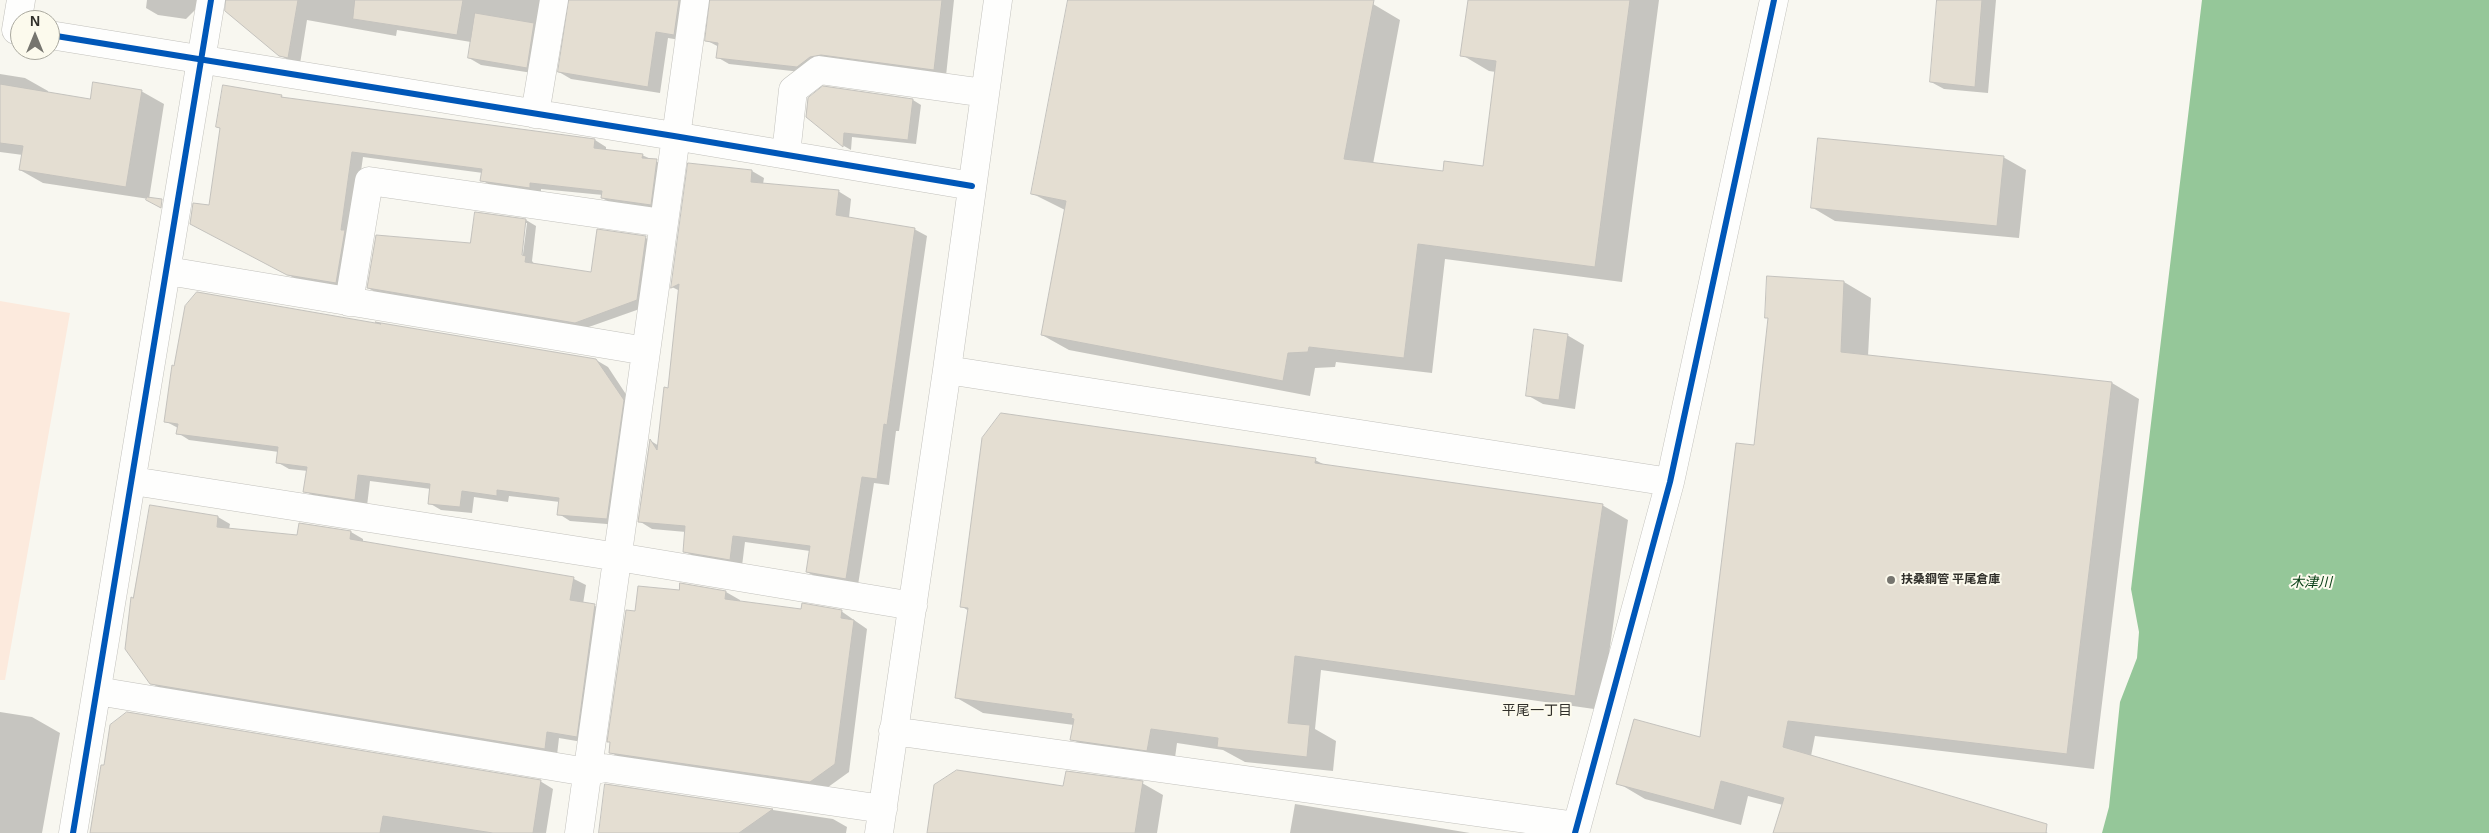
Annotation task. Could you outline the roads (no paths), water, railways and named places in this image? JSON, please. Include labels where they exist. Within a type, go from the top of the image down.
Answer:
[{"type":"street","points":[[73,833],[168,271],[211,0]]},
{"type":"street","points":[[536,114],[554,0]]},
{"type":"street","points":[[579,833],[674,136],[695,0]]},
{"type":"street","points":[[97,691],[587,772],[604,768],[881,821],[892,731],[947,370],[998,0]]},
{"type":"street","points":[[892,731],[1576,830],[1670,482],[1774,0]]},
{"type":"street","points":[[60,37],[786,154],[972,186]]},
{"type":"street","points":[[786,154],[793,90],[819,70],[985,93]]},
{"type":"street","points":[[349,302],[369,181],[663,223]]},
{"type":"street","points":[[168,271],[646,351]]},
{"type":"street","points":[[947,370],[1670,482]]},
{"type":"street","points":[[133,481],[618,557],[912,606]]},
{"type":"water","name":"木津川","points":[[2202,0],[2489,0],[2489,833],[2102,833],[2109,807],[2120,702],[2137,658],[2139,632],[2131,589]]},
{"type":"place","name":"扶桑鋼管 平尾倉庫","points":[[1891,580]]},
{"type":"district","name":"平尾一丁目","points":[[1537,711]]}]
